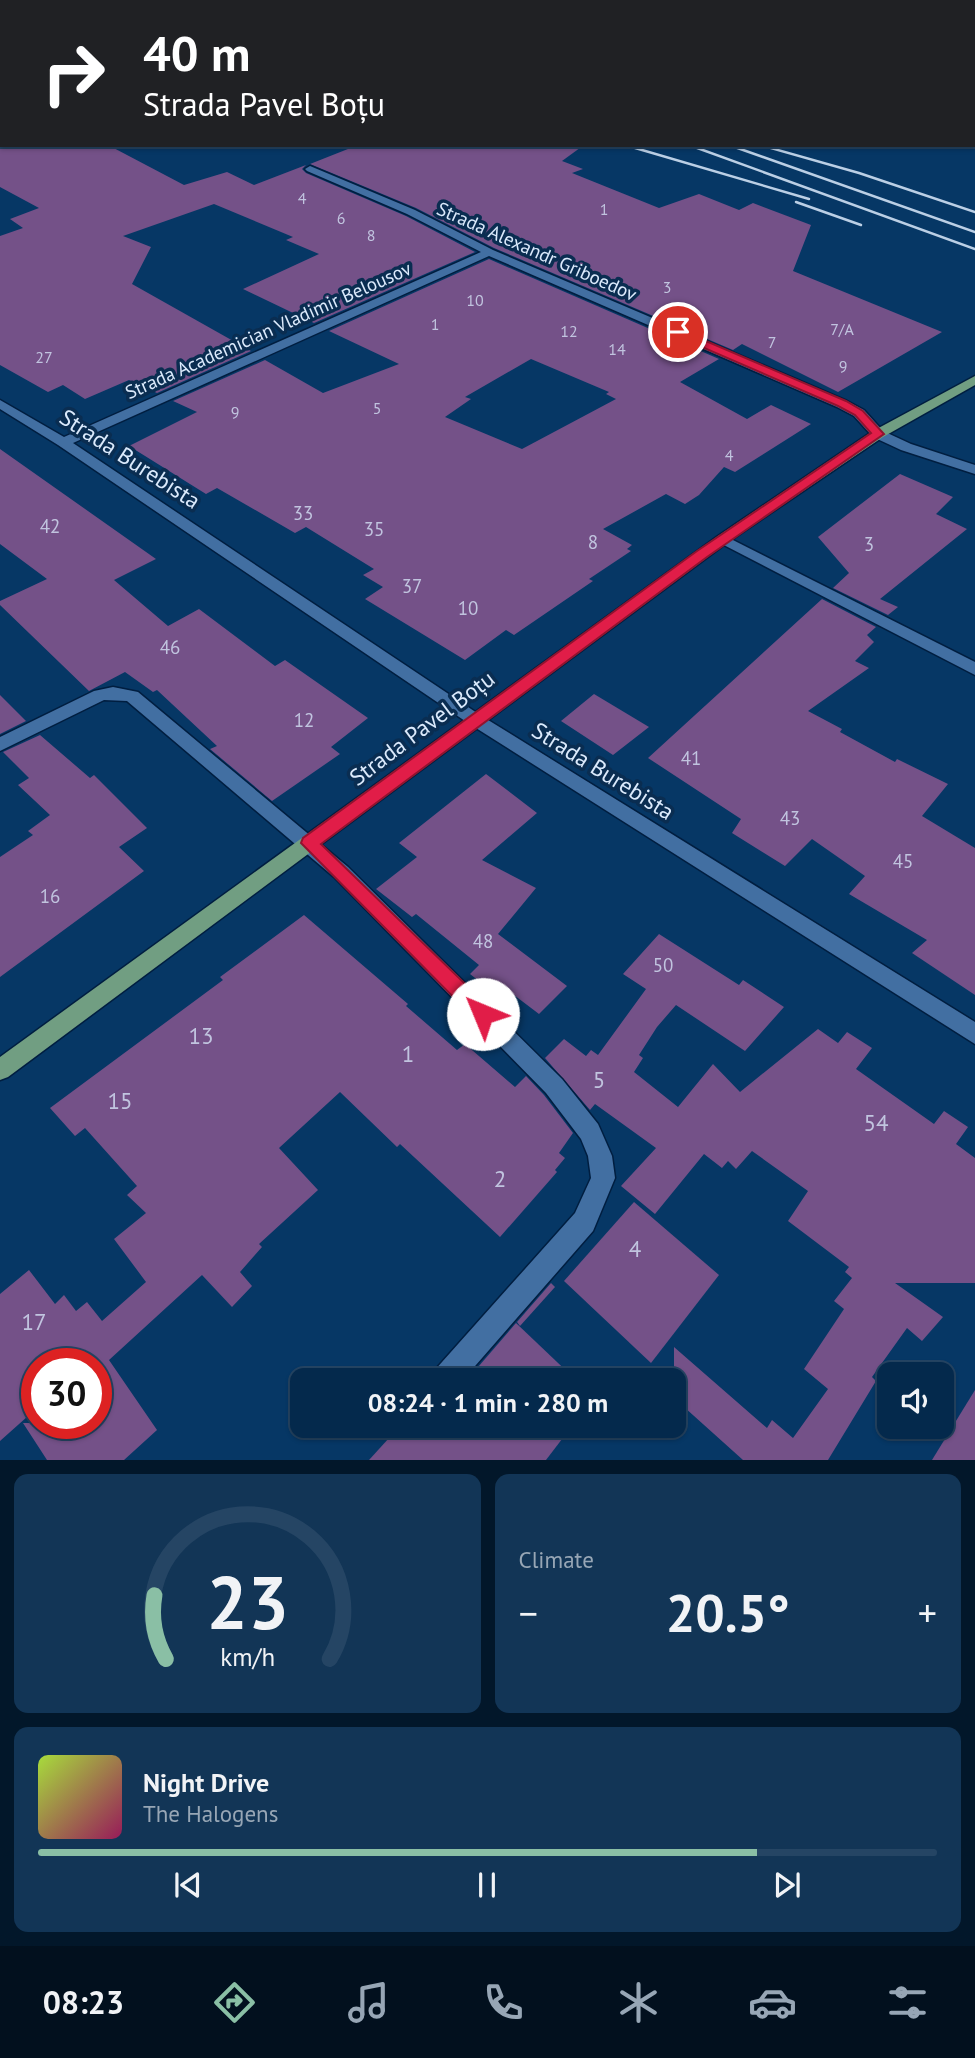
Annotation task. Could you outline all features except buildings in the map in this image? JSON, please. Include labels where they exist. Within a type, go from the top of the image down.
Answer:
[{"type":"main road","name":"Strada Pavel Boțu","points":[[0,1070],[474,719],[723,539],[878,434],[975,380]]},
{"type":"street","name":"Strada Alexandr Griboedov","points":[[310,169],[411,212],[489,252],[842,404],[859,413],[878,434],[906,447],[975,470]]},
{"type":"street","name":"Strada Academician Vladimir Belousov","points":[[63,442],[489,252]]},
{"type":"street","name":"Strada Burebista","points":[[0,404],[63,442],[474,719],[975,1034]]},
{"type":"street","points":[[0,424],[18,416]]},
{"type":"street","points":[[723,539],[975,668]]},
{"type":"street","points":[[0,745],[39,723],[100,695],[113,693],[132,696],[309,843],[554,1086],[590,1132],[600,1156],[603,1178],[584,1222],[455,1368]]},
{"type":"railway","points":[[632,147],[809,199]]},
{"type":"railway","points":[[694,147],[975,249]]},
{"type":"railway","points":[[735,147],[975,232]]},
{"type":"railway","points":[[767,147],[859,173],[975,212]]},
{"type":"railway","points":[[796,202],[861,225]]},
{"type":"route","points":[[483,1014],[309,843],[474,719],[702,554],[878,434],[859,413],[842,404],[678,332]]}]
